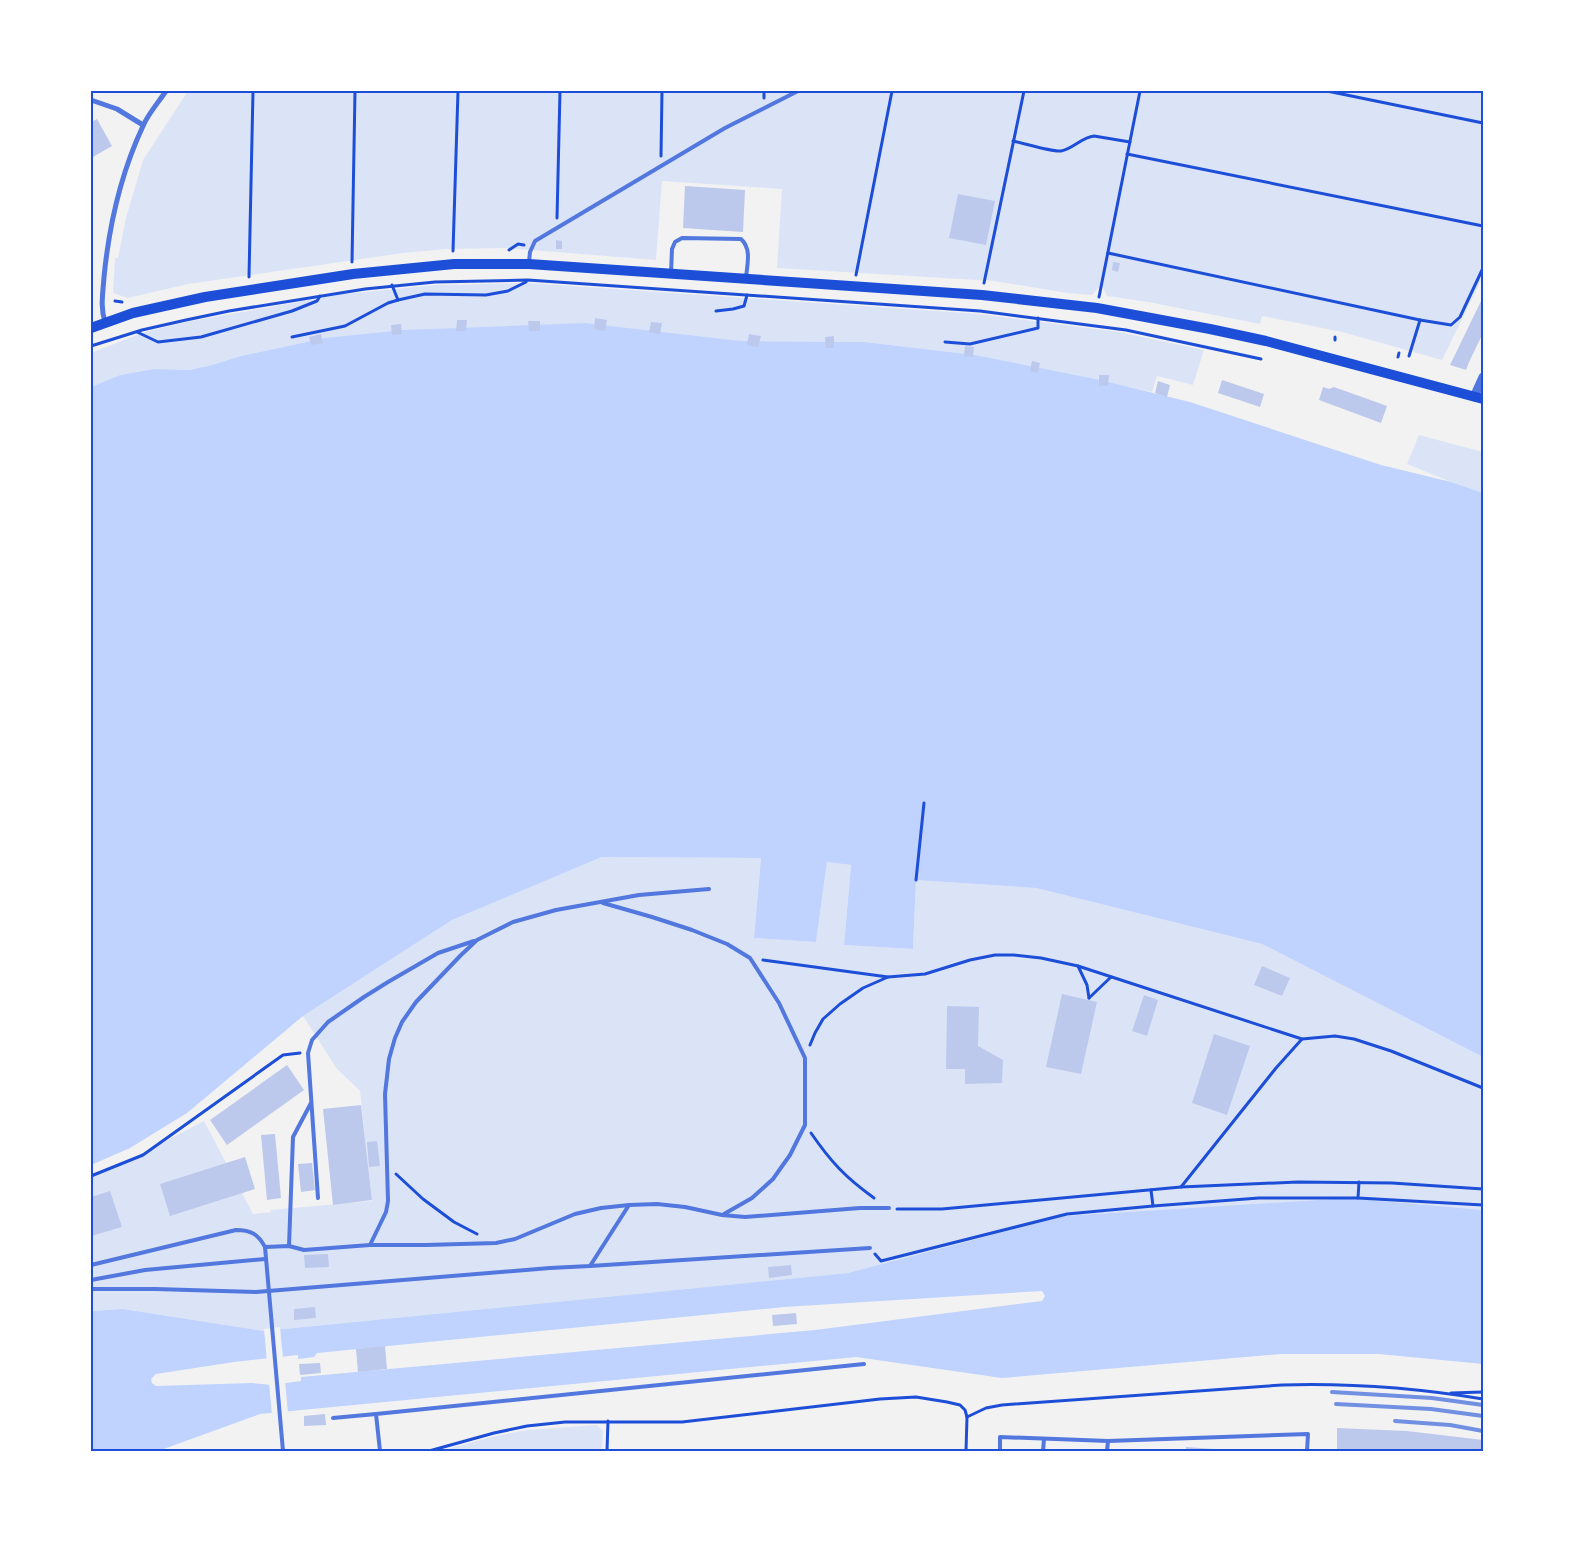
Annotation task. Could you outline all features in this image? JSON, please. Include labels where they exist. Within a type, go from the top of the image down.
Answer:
[{"type":"main road","points":[[91,328],[132,313],[205,297],[353,274],[454,264],[529,264],[855,285],[982,295],[1097,308],[1266,341],[1478,398]]},
{"type":"street","points":[[105,322],[102,303],[109,236],[128,164],[144,124],[166,91]]},
{"type":"street","points":[[91,100],[117,109],[144,124]]},
{"type":"street","points":[[1478,398],[1483,377]]},
{"type":"lane","points":[[529,264],[532,246],[535,241],[725,128],[798,91]]},
{"type":"lane","points":[[671,273],[672,249],[675,242],[682,238],[741,240],[746,244],[748,251],[746,278]]},
{"type":"lane","points":[[318,1198],[308,1053],[312,1040],[328,1022],[380,987],[438,953],[477,940],[513,922],[556,910],[638,895],[709,889]]},
{"type":"lane","points":[[601,902],[652,916],[692,930],[728,944],[750,958],[779,1003],[805,1058],[805,1125],[790,1155],[773,1178],[752,1198],[722,1215]]},
{"type":"lane","points":[[370,1245],[387,1206],[388,1168],[385,1094],[394,1038],[402,1022],[416,1002],[477,940]]},
{"type":"lane","points":[[289,1246],[293,1137],[311,1103]]},
{"type":"lane","points":[[265,1247],[289,1246],[304,1250],[370,1245],[426,1246],[496,1243],[515,1239],[575,1214],[601,1208],[629,1205],[657,1204],[746,1217],[860,1208],[889,1208]]},
{"type":"lane","points":[[590,1266],[629,1205]]},
{"type":"lane","points":[[91,1265],[236,1230],[253,1232],[260,1238],[265,1247],[283,1451]]},
{"type":"lane","points":[[91,1289],[155,1288],[256,1292],[550,1268],[870,1248]]},
{"type":"lane","points":[[91,1280],[145,1270],[266,1261]]},
{"type":"lane","points":[[333,1418],[864,1364]]},
{"type":"lane","points":[[376,1414],[380,1451]]},
{"type":"lane","points":[[1000,1451],[1000,1437],[1108,1441],[1308,1434],[1307,1451]]},
{"type":"lane","points":[[1043,1451],[1044,1439]]},
{"type":"lane","points":[[1107,1451],[1108,1441]]},
{"type":"path","points":[[249,277],[253,91]]},
{"type":"path","points":[[352,262],[355,91]]},
{"type":"path","points":[[453,251],[458,91]]},
{"type":"path","points":[[557,228],[560,91]]},
{"type":"path","points":[[661,167],[662,91]]},
{"type":"path","points":[[853,302],[892,91]]},
{"type":"path","points":[[980,311],[1024,91]]},
{"type":"path","points":[[1094,325],[1140,91]]},
{"type":"path","points":[[1327,91],[1483,123]]},
{"type":"path","points":[[1013,141],[1060,152],[1077,145],[1089,136],[1130,142]]},
{"type":"path","points":[[1127,154],[1483,226]]},
{"type":"path","points":[[501,250],[510,250],[518,244],[532,246]]},
{"type":"path","points":[[1108,253],[1451,325],[1460,317],[1483,268]]},
{"type":"path","points":[[292,337],[345,326],[388,303],[398,300],[425,294],[486,295],[508,291],[528,280]]},
{"type":"path","points":[[91,346],[136,332],[229,311],[392,285],[528,280],[980,311],[1094,325],[1169,338],[1261,359]]},
{"type":"path","points":[[392,285],[398,300]]},
{"type":"path","points":[[136,332],[158,342],[201,337],[292,311],[318,301],[320,296]]},
{"type":"path","points":[[716,311],[744,306],[747,296]]},
{"type":"path","points":[[946,342],[970,344],[1038,328],[1038,318]]},
{"type":"path","points":[[1409,356],[1420,320]]},
{"type":"path","points":[[916,880],[924,803]]},
{"type":"path","points":[[750,958],[888,977],[925,974],[970,960],[995,955],[1032,957],[1078,966],[1302,1039],[1335,1036],[1362,1041],[1483,1088]]},
{"type":"path","points":[[1078,966],[1084,977],[1089,998],[1111,977]]},
{"type":"path","points":[[805,1058],[814,1033],[823,1019],[863,988],[888,977]]},
{"type":"path","points":[[1181,1187],[1276,1068],[1302,1039]]},
{"type":"path","points":[[91,1176],[143,1156],[283,1055],[308,1053]]},
{"type":"path","points":[[805,1125],[832,1163],[843,1174],[889,1208],[942,1209],[1181,1187],[1298,1182],[1359,1182],[1483,1189]]},
{"type":"path","points":[[388,1168],[423,1199],[454,1222],[496,1243]]},
{"type":"path","points":[[1358,1198],[1359,1182]]},
{"type":"path","points":[[1151,1190],[1153,1206]]},
{"type":"path","points":[[870,1248],[881,1260],[1066,1214],[1259,1198],[1358,1198],[1483,1205]]},
{"type":"path","points":[[967,1417],[986,1408],[1002,1405],[1282,1385],[1327,1384],[1367,1386],[1445,1393],[1483,1399]]},
{"type":"path","points":[[1445,1393],[1483,1392]]},
{"type":"path","points":[[428,1451],[527,1426],[565,1422],[682,1422],[880,1398],[916,1397],[960,1405],[965,1410],[967,1417],[966,1451]]},
{"type":"path","points":[[607,1451],[608,1421]]},
{"type":"shaded area","points":[[188,91],[1483,91],[1483,276],[1442,360],[1342,332],[1262,316],[1260,324],[1107,296],[1103,288],[1098,288],[1092,295],[1067,293],[994,281],[777,268],[782,189],[662,181],[656,260],[506,248],[447,249],[403,253],[188,284],[128,298],[113,293],[115,258],[118,258],[126,218],[143,160]]},
{"type":"shaded area","points":[[529,283],[980,314],[1119,332],[1204,350],[1193,385],[1157,376],[1152,392],[975,355],[865,342],[325,338],[241,356],[189,370],[154,369],[120,375],[91,387],[91,353],[142,333],[185,322],[344,294],[435,285]]},
{"type":"shaded area","points":[[1419,435],[1483,452],[1483,493],[1407,464]]},
{"type":"shaded area","points":[[602,857],[761,858],[754,938],[816,942],[827,862],[851,865],[844,945],[913,949],[916,880],[1036,888],[1262,944],[1483,1057],[1483,1210],[1349,1198],[1063,1216],[848,1273],[264,1331],[123,1309],[91,1311],[91,1174],[110,1170],[204,1121],[253,1214],[271,1212],[270,1210],[372,1201],[360,1091],[337,1069],[303,1016],[452,920]]},
{"type":"shaded area","points":[[597,1425],[603,1431],[602,1451],[440,1451],[495,1436],[527,1430]]},
{"type":"water","points":[[584,323],[740,341],[865,342],[975,355],[1100,380],[1190,402],[1381,465],[1451,482],[1483,493],[1483,1057],[1262,944],[1036,888],[916,880],[913,949],[844,945],[851,865],[827,862],[816,942],[754,938],[761,858],[602,857],[452,920],[303,1016],[187,1113],[130,1148],[91,1165],[91,387],[120,375],[154,369],[189,370],[241,356],[325,338],[404,330]]},
{"type":"water","points":[[1349,1198],[1483,1210],[1483,1364],[1379,1354],[1282,1354],[1002,1378],[856,1357],[260,1414],[158,1451],[91,1451],[91,1311],[123,1309],[264,1331],[848,1273],[1063,1216]],"holes":[[[1042,1291],[1045,1296],[1042,1301],[815,1330],[301,1377],[301,1381],[271,1385],[252,1383],[156,1386],[152,1383],[151,1379],[156,1374],[234,1362],[298,1355],[298,1359],[314,1357],[317,1353],[784,1307]]]},
{"type":"pier","points":[[280,1327],[283,1359],[267,1362],[264,1329]]},
{"type":"pier","points":[[285,1381],[288,1413],[272,1415],[269,1382]]},
{"type":"building","points":[[97,119],[112,146],[91,158],[91,122]]},
{"type":"building","points":[[685,186],[745,190],[743,232],[683,228]]},
{"type":"building","points":[[958,194],[995,201],[986,245],[949,238]]},
{"type":"building","points":[[556,240],[562,241],[562,249],[556,249]]},
{"type":"building","points":[[1113,262],[1120,263],[1118,272],[1112,270]]},
{"type":"building","points":[[1483,297],[1483,333],[1466,370],[1450,365]]},
{"type":"building","points":[[595,318],[607,320],[605,331],[594,329]]},
{"type":"building","points":[[457,320],[467,320],[466,331],[456,331]]},
{"type":"building","points":[[528,321],[540,321],[540,331],[529,331]]},
{"type":"building","points":[[651,322],[662,323],[660,334],[649,332]]},
{"type":"building","points":[[401,324],[402,334],[392,335],[391,325]]},
{"type":"building","points":[[321,334],[323,343],[311,345],[309,337]]},
{"type":"building","points":[[749,334],[761,336],[758,347],[747,345]]},
{"type":"building","points":[[834,336],[834,348],[826,348],[825,337]]},
{"type":"building","points":[[965,346],[974,347],[973,357],[964,356]]},
{"type":"building","points":[[1032,361],[1040,363],[1038,373],[1030,371]]},
{"type":"building","points":[[1099,375],[1109,375],[1108,386],[1099,386]]},
{"type":"building","points":[[1222,380],[1264,394],[1260,407],[1218,393]]},
{"type":"building","points":[[1158,381],[1170,385],[1167,397],[1155,393]]},
{"type":"building","points":[[1323,387],[1329,389],[1334,387],[1387,406],[1381,423],[1319,400]]},
{"type":"building","points":[[1262,966],[1290,978],[1282,996],[1254,985]]},
{"type":"building","points":[[1062,994],[1097,1002],[1081,1074],[1046,1067]]},
{"type":"building","points":[[1144,995],[1158,1000],[1147,1036],[1132,1031]]},
{"type":"building","points":[[947,1006],[979,1007],[978,1046],[1003,1060],[1002,1083],[965,1084],[965,1069],[946,1069]]},
{"type":"building","points":[[1214,1034],[1250,1046],[1227,1115],[1192,1103]]},
{"type":"building","points":[[287,1065],[304,1090],[227,1145],[210,1120]]},
{"type":"building","points":[[361,1105],[372,1200],[333,1205],[323,1109]]},
{"type":"building","points":[[275,1134],[281,1198],[267,1200],[261,1135]]},
{"type":"building","points":[[377,1141],[380,1166],[369,1167],[367,1142]]},
{"type":"building","points":[[245,1157],[255,1189],[170,1216],[160,1184]]},
{"type":"building","points":[[312,1163],[315,1190],[301,1192],[298,1164]]},
{"type":"building","points":[[110,1191],[122,1227],[91,1236],[91,1197]]},
{"type":"building","points":[[328,1254],[329,1267],[305,1268],[304,1255]]},
{"type":"building","points":[[791,1265],[792,1275],[769,1278],[768,1267]]},
{"type":"building","points":[[315,1307],[316,1318],[294,1320],[294,1309]]},
{"type":"building","points":[[796,1313],[797,1324],[773,1326],[772,1315]]},
{"type":"building","points":[[385,1346],[387,1369],[358,1372],[356,1349]]},
{"type":"building","points":[[320,1363],[321,1373],[300,1375],[299,1364]]},
{"type":"building","points":[[325,1414],[326,1425],[304,1426],[304,1416]]},
{"type":"building","points":[[1337,1428],[1407,1431],[1483,1440],[1483,1451],[1337,1451]]},
{"type":"building","points":[[1186,1447],[1214,1449],[1214,1451],[1186,1451]]},
{"type":"railway","points":[[1332,1392],[1432,1398],[1483,1405]]},
{"type":"railway","points":[[1336,1404],[1431,1409],[1483,1416]]},
{"type":"railway","points":[[1395,1421],[1450,1425],[1483,1431]]}]
